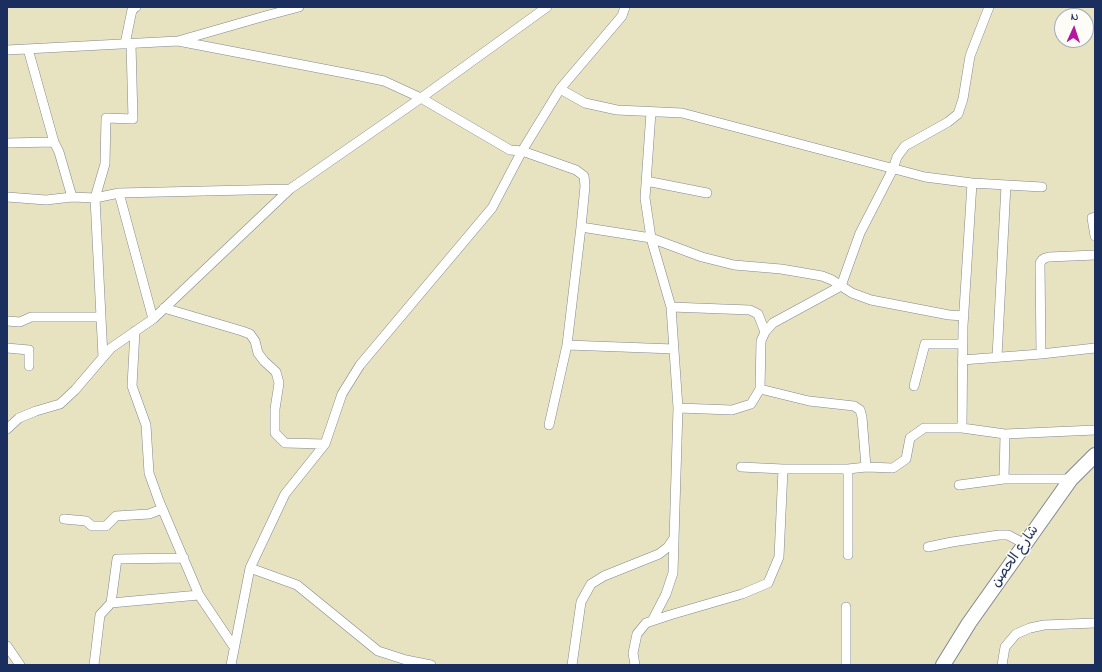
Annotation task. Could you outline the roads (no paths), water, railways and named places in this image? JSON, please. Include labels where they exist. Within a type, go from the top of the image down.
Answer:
[{"type":"main road","name":"شارع الحصن","points":[[943,665],[969,623],[1071,479],[1095,455]]},
{"type":"street","points":[[103,357],[95,198],[105,164],[106,118],[133,119],[128,44],[132,10],[136,7]]},
{"type":"street","points":[[7,50],[178,41],[299,7]]},
{"type":"street","points":[[7,429],[11,421],[36,411],[60,404],[75,390],[111,348],[153,319],[290,189],[421,98],[547,7]]},
{"type":"street","points":[[231,665],[250,568],[285,494],[324,444],[342,394],[360,365],[492,208],[522,151],[560,89],[622,16],[625,7]]},
{"type":"street","points":[[678,408],[732,410],[751,404],[760,388],[761,341],[765,332],[773,323],[841,286],[860,233],[893,169],[897,157],[905,146],[948,122],[958,114],[963,99],[970,56],[989,7]]},
{"type":"street","points":[[178,41],[384,81],[421,98],[510,150],[522,151],[576,170],[584,176],[585,186],[581,227],[567,345],[549,425]]},
{"type":"street","points":[[28,49],[54,142],[59,152],[72,197]]},
{"type":"street","points":[[560,89],[585,103],[617,110],[682,113],[925,177],[972,183],[1042,187]]},
{"type":"street","points":[[651,112],[645,198],[651,238],[671,308],[678,408],[673,573],[666,594],[652,621]]},
{"type":"street","points":[[7,143],[54,142]]},
{"type":"street","points":[[646,181],[707,193]]},
{"type":"street","points":[[962,428],[962,344],[972,183]]},
{"type":"street","points":[[997,357],[1006,185]]},
{"type":"street","points":[[7,197],[46,200],[72,197],[95,198],[119,193],[290,189]]},
{"type":"street","points":[[119,193],[153,319]]},
{"type":"street","points":[[1095,218],[1092,218],[1095,236]]},
{"type":"street","points":[[581,227],[651,238],[702,257],[734,265],[781,269],[822,276],[832,280],[852,293],[871,300],[949,315],[964,316]]},
{"type":"street","points":[[1042,354],[1040,263],[1042,260],[1049,257],[1095,255]]},
{"type":"street","points":[[164,308],[250,334],[255,342],[258,353],[276,372],[278,384],[275,409],[275,433],[285,443],[324,444]]},
{"type":"street","points":[[671,308],[750,310],[758,314],[765,332]]},
{"type":"street","points":[[7,321],[20,322],[31,317],[101,317]]},
{"type":"street","points":[[135,331],[132,386],[146,426],[149,473],[162,509],[199,595],[234,646]]},
{"type":"street","points":[[914,386],[925,344],[962,344]]},
{"type":"street","points":[[567,345],[674,349]]},
{"type":"street","points":[[7,348],[29,350],[29,366]]},
{"type":"street","points":[[962,360],[1042,354],[1095,348]]},
{"type":"street","points":[[760,388],[809,401],[854,406],[860,410],[862,417],[866,467]]},
{"type":"street","points":[[741,467],[783,469],[848,469],[866,467],[893,468],[906,459],[910,438],[924,428],[962,428],[1005,434],[1095,430]]},
{"type":"street","points":[[1004,479],[1005,434]]},
{"type":"street","points":[[635,665],[633,653],[637,634],[646,623],[742,594],[768,582],[779,558],[783,469]]},
{"type":"street","points":[[848,469],[848,555]]},
{"type":"street","points":[[960,485],[1004,479],[1071,479]]},
{"type":"street","points":[[64,519],[86,521],[92,526],[106,526],[116,516],[149,514],[162,509]]},
{"type":"street","points":[[928,547],[999,535],[1008,535],[1025,544]]},
{"type":"street","points":[[572,665],[581,602],[591,584],[604,576],[659,554],[668,547],[674,537]]},
{"type":"street","points":[[94,665],[100,615],[111,603],[117,559],[184,558]]},
{"type":"street","points":[[250,568],[297,585],[378,652],[431,665]]},
{"type":"street","points":[[111,603],[199,595]]},
{"type":"street","points":[[846,607],[846,665]]},
{"type":"street","points":[[1002,665],[1005,647],[1016,634],[1030,628],[1044,625],[1095,624]]},
{"type":"street","points":[[7,646],[20,665]]}]
